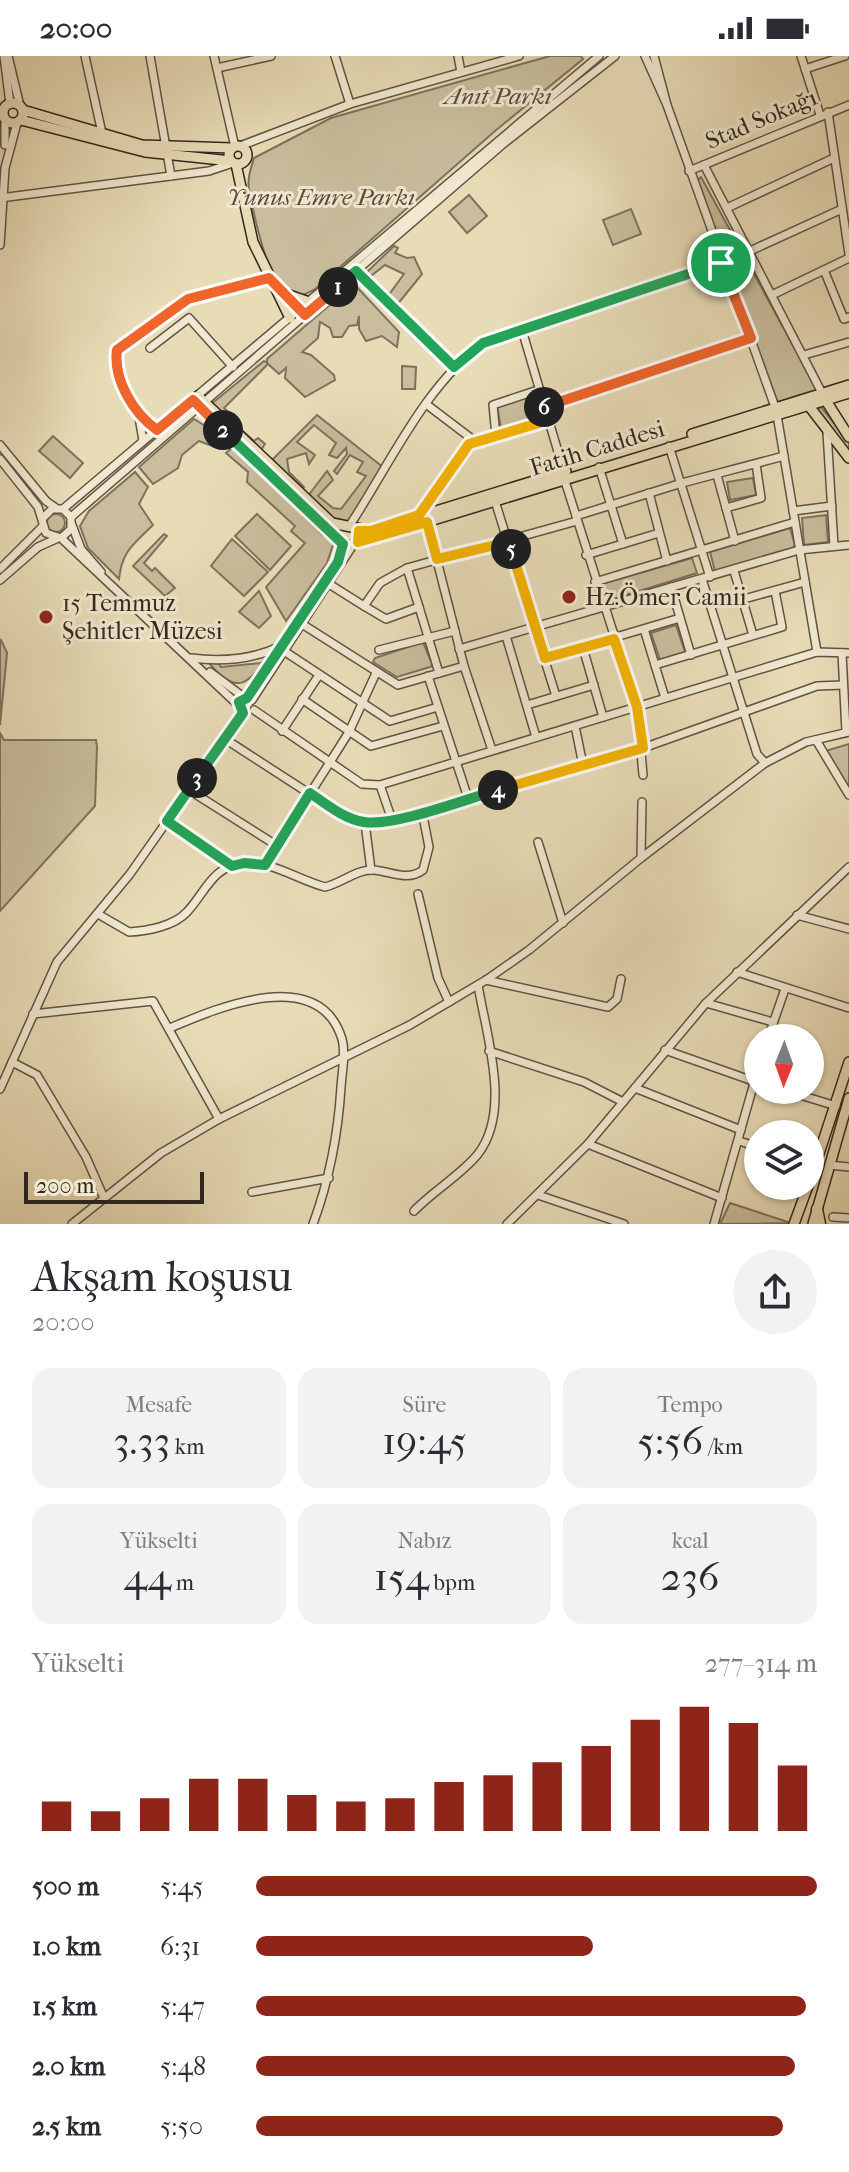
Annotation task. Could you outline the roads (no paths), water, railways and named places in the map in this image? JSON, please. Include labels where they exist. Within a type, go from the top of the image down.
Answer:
[{"type":"highway","points":[[817,1209],[820,1224]]},
{"type":"main road","points":[[10,112],[168,152],[236,147],[247,152],[236,162]]},
{"type":"main road","points":[[10,112],[168,152],[236,162]]},
{"type":"main road","points":[[236,147],[236,162],[253,242],[293,320]]},
{"type":"main road","points":[[276,288],[302,312]]},
{"type":"main road","points":[[285,294],[309,302]]},
{"type":"main road","name":"Fatih Caddesi","points":[[352,527],[371,531],[495,501],[564,475],[669,446],[776,411],[809,406],[849,385]]},
{"type":"main road","name":"Fatih Caddesi","points":[[349,543],[776,411],[849,393]]},
{"type":"main road","points":[[823,397],[849,437]]},
{"type":"main road","points":[[199,401],[332,523],[352,527]]},
{"type":"main road","points":[[199,401],[325,530],[349,543]]},
{"type":"main road","points":[[809,406],[849,458]]},
{"type":"main road","points":[[349,543],[352,527]]},
{"type":"main road","points":[[349,543],[352,527]]},
{"type":"main road","points":[[824,1136],[849,1062]]},
{"type":"main road","points":[[813,1224],[849,1098]]},
{"type":"main road","points":[[794,1224],[803,1200]]},
{"type":"street","points":[[0,245],[10,112],[6,56]]},
{"type":"street","points":[[85,56],[102,133]]},
{"type":"street","points":[[150,56],[171,176]]},
{"type":"street","points":[[214,56],[236,147],[350,104],[519,56]]},
{"type":"street","points":[[217,68],[271,56]]},
{"type":"street","points":[[335,56],[350,104]]},
{"type":"street","points":[[458,56],[461,72]]},
{"type":"street","points":[[302,312],[309,302],[598,58],[615,56]]},
{"type":"street","points":[[645,56],[667,105]]},
{"type":"street","points":[[654,56],[689,171],[776,411],[817,652]]},
{"type":"street","points":[[774,294],[849,256],[824,114],[801,56]]},
{"type":"street","points":[[805,69],[845,56]]},
{"type":"street","points":[[0,569],[42,523],[47,511],[60,509],[157,430],[199,401],[302,312],[356,271],[598,58]]},
{"type":"street","name":"Stad Sokağı","points":[[689,171],[849,105]]},
{"type":"street","points":[[0,175],[10,112]]},
{"type":"street","points":[[727,208],[834,158]]},
{"type":"street","points":[[2,198],[209,171],[236,162]]},
{"type":"street","points":[[704,165],[774,294],[823,397]]},
{"type":"street","points":[[750,251],[842,209]]},
{"type":"street","points":[[352,527],[426,404],[454,367],[483,343],[721,263]]},
{"type":"street","points":[[824,270],[844,319],[849,317]]},
{"type":"street","points":[[356,271],[454,367]]},
{"type":"street","points":[[143,441],[139,417],[115,366],[117,350],[188,299],[269,278]]},
{"type":"street","points":[[150,348],[189,318],[233,367]]},
{"type":"street","points":[[0,580],[38,547],[59,538],[71,521],[233,367],[293,320]]},
{"type":"street","points":[[522,330],[586,555],[637,707],[643,775]]},
{"type":"street","points":[[544,406],[751,338]]},
{"type":"street","points":[[804,355],[849,342]]},
{"type":"street","points":[[496,436],[493,405],[538,390]]},
{"type":"street","points":[[426,404],[476,442]]},
{"type":"street","points":[[139,417],[157,430]]},
{"type":"street","points":[[492,750],[464,666],[437,559],[423,519],[469,444],[549,420]]},
{"type":"street","points":[[827,432],[834,546]]},
{"type":"street","points":[[0,445],[46,501],[60,509],[71,521],[81,549],[113,585]]},
{"type":"street","points":[[669,446],[702,551],[732,678],[757,754],[765,763]]},
{"type":"street","points":[[364,606],[380,583],[407,568],[508,542],[649,493],[784,456]]},
{"type":"street","points":[[0,459],[38,507],[48,536],[59,538],[113,585],[243,713]]},
{"type":"street","points":[[726,508],[761,498],[756,464]]},
{"type":"street","points":[[599,467],[623,544]]},
{"type":"street","points":[[717,475],[735,541]]},
{"type":"street","points":[[649,493],[667,561]]},
{"type":"street","points":[[495,501],[556,696]]},
{"type":"street","points":[[793,511],[832,506]]},
{"type":"street","points":[[595,582],[795,522]]},
{"type":"street","points":[[586,555],[659,533]]},
{"type":"street","points":[[189,657],[210,660],[262,655],[283,648],[329,584],[349,543]]},
{"type":"street","points":[[238,705],[248,699],[283,648],[349,543]]},
{"type":"street","points":[[459,649],[799,550],[849,545]]},
{"type":"street","points":[[407,568],[439,673]]},
{"type":"street","points":[[734,571],[753,635]]},
{"type":"street","points":[[744,599],[805,582]]},
{"type":"street","points":[[329,584],[386,619],[419,607]]},
{"type":"street","points":[[671,587],[691,655]]},
{"type":"street","points":[[655,665],[782,627],[775,591]]},
{"type":"street","points":[[545,658],[680,618]]},
{"type":"street","points":[[302,624],[398,685],[464,666]]},
{"type":"street","points":[[644,629],[665,698]]},
{"type":"street","points":[[379,650],[455,631]]},
{"type":"street","points":[[506,636],[536,737]]},
{"type":"street","points":[[283,648],[390,721],[438,707]]},
{"type":"street","points":[[583,648],[603,717]]},
{"type":"street","points":[[72,1224],[161,1153],[219,1119],[449,1002],[486,980],[765,763],[816,740],[848,732],[843,685],[846,653],[817,652],[380,785],[362,784],[282,731],[254,710],[248,699],[189,657]]},
{"type":"street","points":[[265,865],[349,732],[360,702],[376,673]]},
{"type":"street","points":[[282,731],[319,675]]},
{"type":"street","points":[[428,676],[468,798]]},
{"type":"street","points":[[527,705],[594,685]]},
{"type":"street","points":[[225,739],[344,816],[365,823],[392,820],[643,748],[817,686],[843,685]]},
{"type":"street","points":[[302,699],[349,732],[379,747],[443,726]]},
{"type":"street","points":[[0,1089],[57,962],[98,914],[243,713],[254,710]]},
{"type":"street","points":[[575,726],[583,765]]},
{"type":"street","points":[[816,740],[849,795]]},
{"type":"street","points":[[380,785],[392,820]]},
{"type":"street","points":[[189,790],[276,845]]},
{"type":"street","points":[[641,858],[642,802]]},
{"type":"street","points":[[98,914],[129,932],[166,924],[186,913],[211,879],[232,866],[244,863],[265,865],[325,887],[371,870],[403,876],[423,870],[429,847],[422,811]]},
{"type":"street","points":[[167,821],[232,866]]},
{"type":"street","points":[[365,823],[371,870]]},
{"type":"street","points":[[538,842],[563,923]]},
{"type":"street","points":[[507,1224],[588,1144],[706,1003],[849,867]]},
{"type":"street","points":[[418,894],[438,978],[449,1002]]},
{"type":"street","points":[[797,915],[849,929]]},
{"type":"street","points":[[737,972],[849,1008]]},
{"type":"street","points":[[486,980],[608,1007],[617,999],[621,979]]},
{"type":"street","points":[[414,1211],[483,1146],[494,1119],[489,1051],[478,985]]},
{"type":"street","points":[[706,1003],[773,1022],[785,989]]},
{"type":"street","points":[[170,1028],[264,997],[294,998],[322,1008],[329,1015],[342,1040],[338,1144],[313,1224]]},
{"type":"street","points":[[33,1014],[144,999],[153,1001],[219,1119]]},
{"type":"street","points":[[665,1050],[744,1078]]},
{"type":"street","points":[[489,1051],[584,1082],[623,1102]]},
{"type":"street","points":[[12,1062],[37,1075],[86,1157],[104,1198]]},
{"type":"street","points":[[635,1088],[741,1130]]},
{"type":"street","points":[[824,1102],[836,1106]]},
{"type":"street","points":[[714,1224],[749,1104]]},
{"type":"street","points":[[739,1141],[744,1143]]},
{"type":"street","points":[[588,1144],[722,1198]]},
{"type":"street","points":[[829,1165],[849,1167]]},
{"type":"street","points":[[252,1192],[329,1178]]},
{"type":"street","points":[[538,1195],[624,1224]]},
{"type":"street","points":[[833,1217],[849,1218]]},
{"type":"place","name":"Hz.Ömer Camii","points":[[569,597]]},
{"type":"place","name":"15 Temmuz Şehitler Müzesi","points":[[46,617]]},
{"type":"park label","name":"Anıt Parkı","points":[[498,96]]},
{"type":"park label","name":"Yunus Emre Parkı","points":[[321,197]]}]
